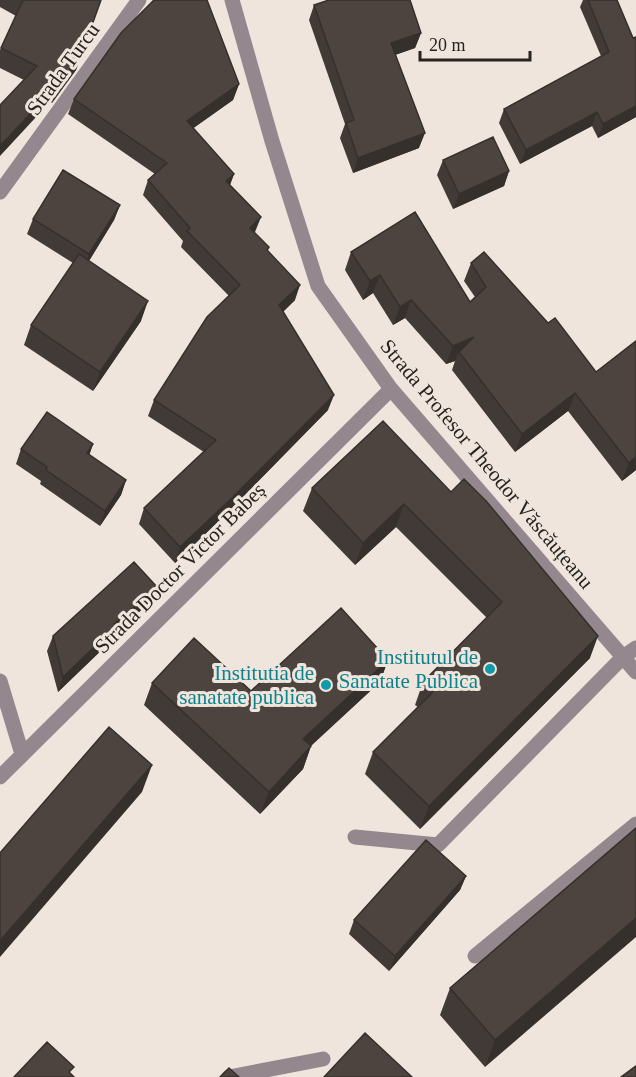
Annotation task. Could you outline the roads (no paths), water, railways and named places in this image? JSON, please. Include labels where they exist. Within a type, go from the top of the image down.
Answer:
[{"type":"street","name":"Strada Turcu","points":[[0,192],[139,0]]},
{"type":"street","name":"Strada Profesor Theodor Văscăuțeanu","points":[[232,0],[272,141],[318,286],[391,389],[630,652],[636,672]]},
{"type":"street","name":"Strada Doctor Victor Babeș","points":[[0,777],[391,389]]},
{"type":"street","points":[[355,837],[438,845],[630,652]]},
{"type":"street","points":[[0,681],[22,754]]},
{"type":"street","points":[[474,956],[636,824]]},
{"type":"street","points":[[230,1077],[323,1059]]},
{"type":"place","name":"Institutul de Sanatate Publica","points":[[490,669]]},
{"type":"place","name":"Institutia de sanatate publica","points":[[326,685]]}]
